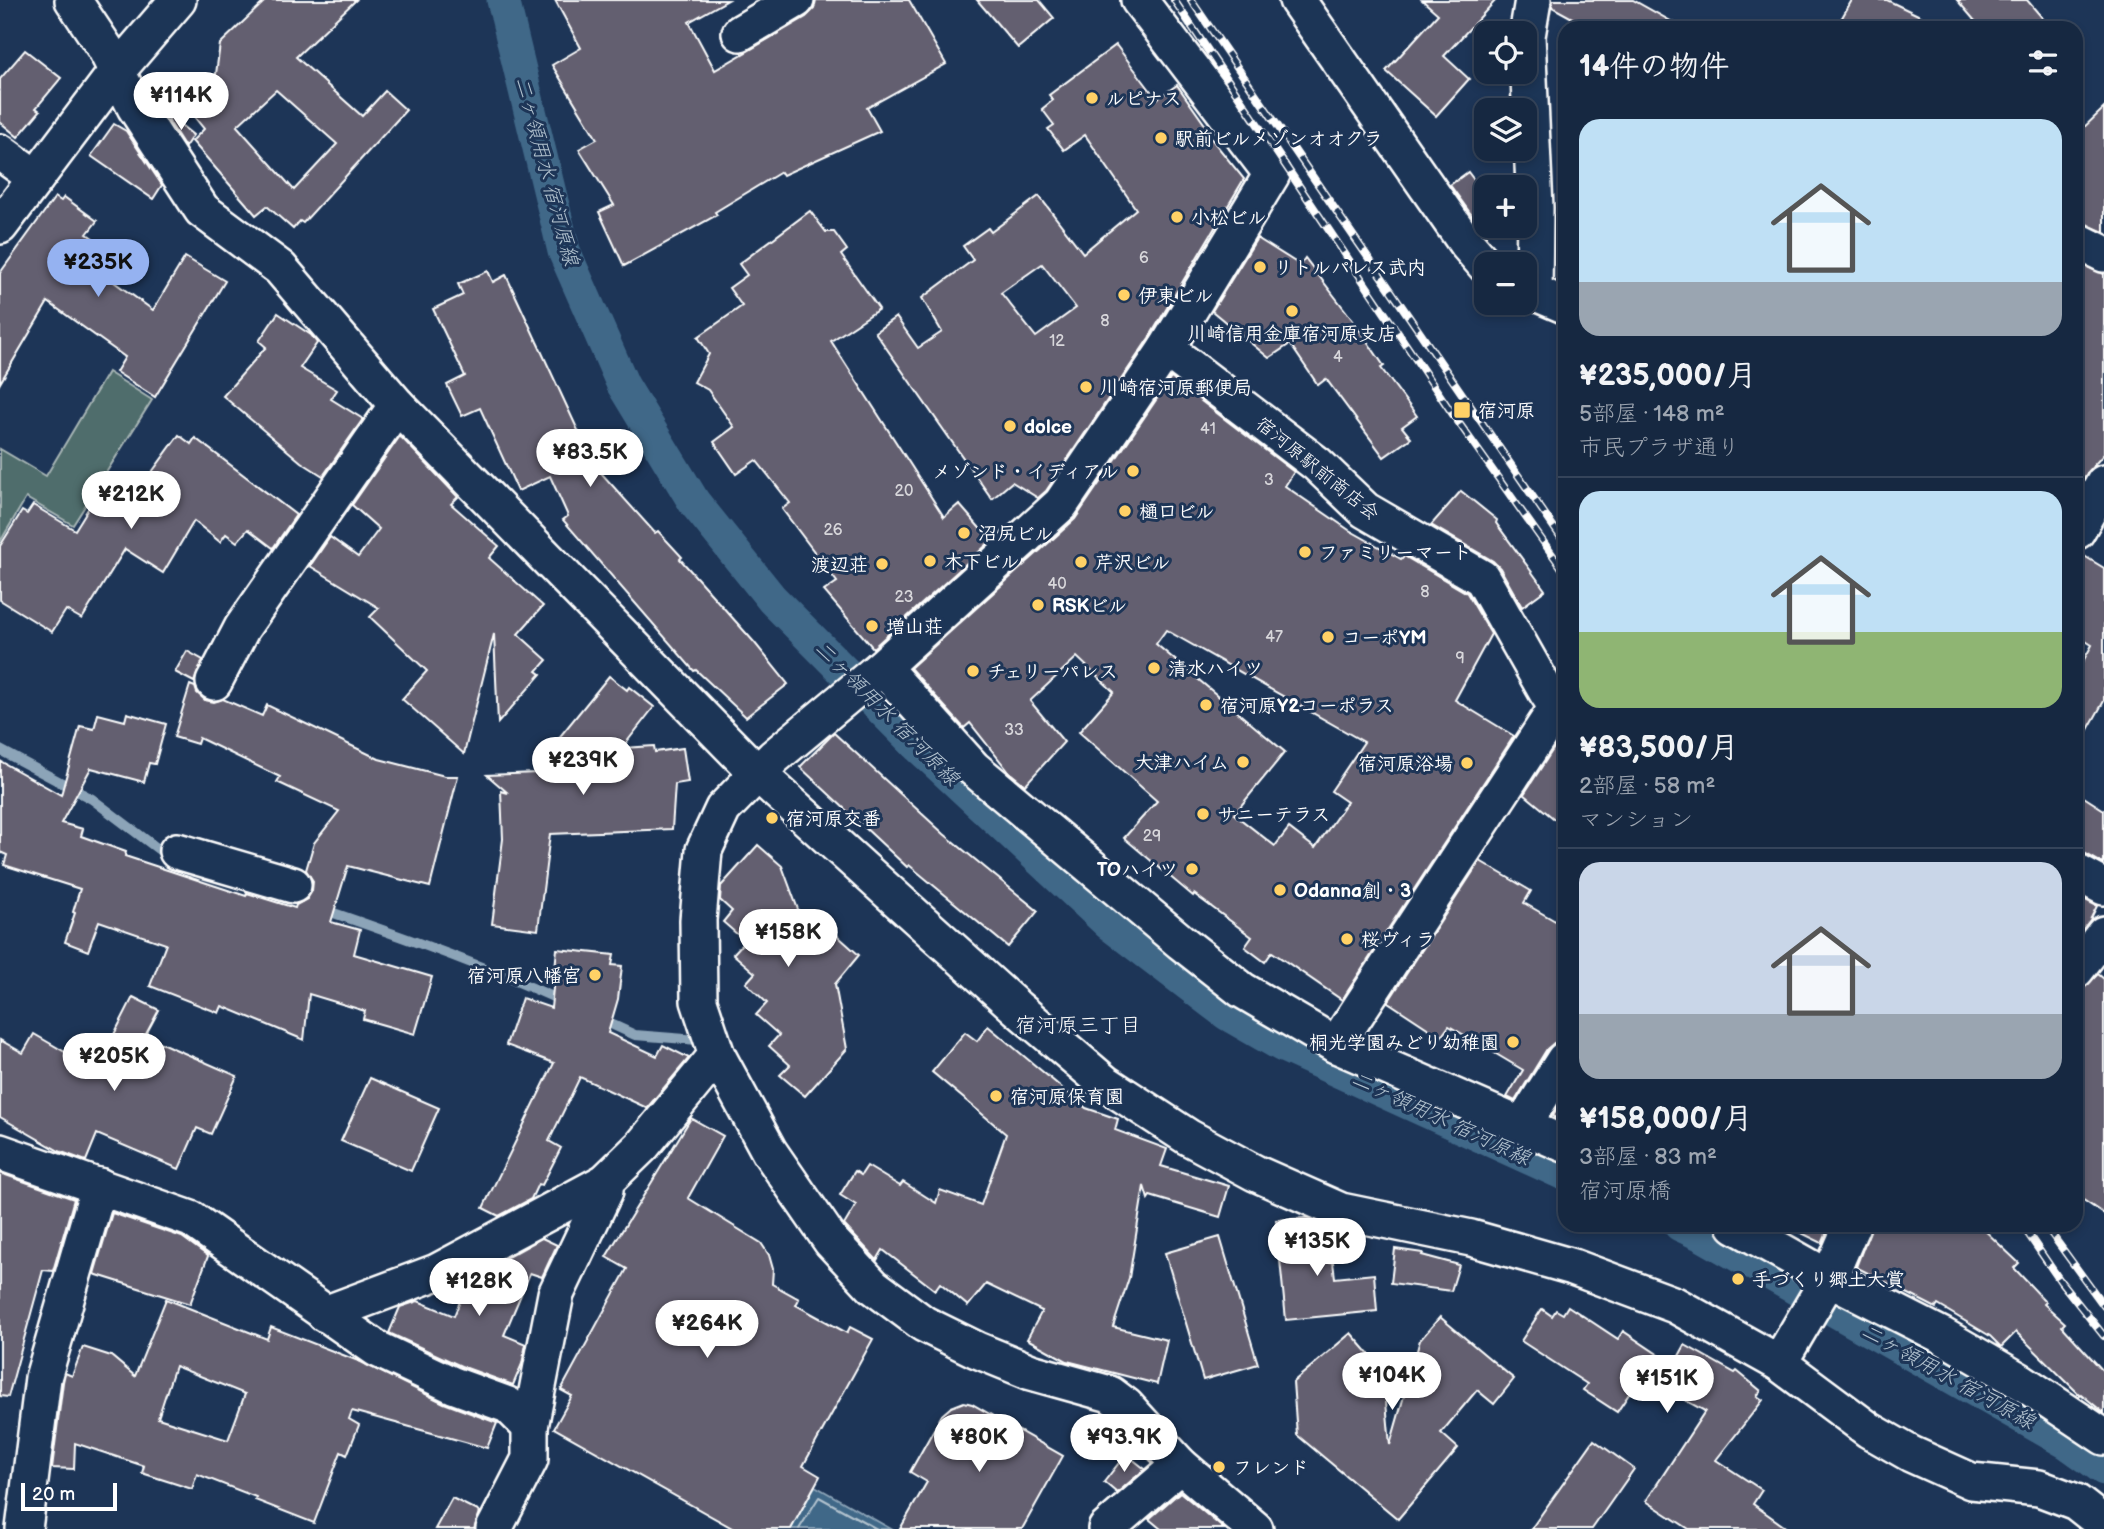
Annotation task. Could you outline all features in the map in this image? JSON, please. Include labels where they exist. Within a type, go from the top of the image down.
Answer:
[{"type":"street","points":[[73,0],[105,48],[135,107],[202,210],[280,268],[397,405],[757,774],[1095,1075],[1188,1137],[1255,1173],[1341,1211],[1471,1238],[1573,1268],[1675,1305],[1785,1353],[1869,1430],[1911,1454],[1971,1481],[2039,1488],[2076,1502],[2104,1524]]},
{"type":"street","points":[[0,226],[117,71],[178,0]]},
{"type":"street","points":[[740,33],[796,0]]},
{"type":"street","points":[[1139,0],[1272,174],[1166,349],[1060,504],[866,681],[757,774],[723,809],[704,850],[698,920],[699,1001],[717,1055],[769,1151],[831,1241],[873,1286],[924,1324],[977,1350],[1031,1373],[1110,1394],[1126,1406],[1180,1465],[1255,1529]]},
{"type":"street","points":[[1297,0],[1474,252]]},
{"type":"street","points":[[1533,0],[1527,36],[1535,208],[1549,302]]},
{"type":"street","points":[[0,152],[36,178]]},
{"type":"street","points":[[2083,244],[2104,254]]},
{"type":"street","name":"宿河原駅前商店会","points":[[1166,349],[1317,464],[1365,510],[1482,578],[1558,710]]},
{"type":"street","points":[[214,682],[242,628],[397,405]]},
{"type":"street","points":[[2086,536],[2104,483]]},
{"type":"street","points":[[866,681],[1242,990],[1336,1045],[1558,1141]]},
{"type":"street","points":[[1336,1045],[1558,716]]},
{"type":"street","points":[[177,851],[292,885]]},
{"type":"street","points":[[2083,876],[2104,887]]},
{"type":"street","points":[[2083,961],[2104,934]]},
{"type":"street","points":[[324,1314],[437,1272],[605,1182],[642,1146],[717,1055]]},
{"type":"street","points":[[1523,1125],[1558,1070]]},
{"type":"street","points":[[0,1152],[191,1219],[377,1349],[453,1385],[508,1405],[530,1427]]},
{"type":"street","points":[[494,1529],[530,1459],[530,1427],[556,1294],[605,1191],[605,1182]]},
{"type":"street","points":[[24,1529],[43,1378],[99,1186]]},
{"type":"street","points":[[1746,1232],[1826,1283],[1941,1335],[2022,1381],[2104,1437]]},
{"type":"street","points":[[1785,1353],[1826,1283],[1849,1232]]},
{"type":"street","points":[[1106,1529],[1180,1465]]},
{"type":"green space","points":[[108,372],[152,400],[73,525],[26,498],[0,542],[0,449],[46,476]]},
{"type":"water","points":[[815,1486],[891,1529],[791,1529]]},
{"type":"building","points":[[266,0],[356,0],[296,57],[362,116],[385,91],[406,110],[303,223],[300,221],[293,229],[267,206],[256,215],[192,141],[204,129],[184,104],[216,74],[220,44]],"holes":[[[276,90],[337,144],[294,190],[237,126]]]},
{"type":"building","points":[[555,0],[728,0],[689,22],[715,70],[806,17],[814,9],[816,0],[909,0],[946,64],[867,108],[880,131],[783,175],[781,172],[715,212],[717,215],[624,266],[599,212],[614,205],[579,149],[597,139],[552,65],[581,48]]},
{"type":"building","points":[[977,0],[1039,0],[1054,18],[1018,48]]},
{"type":"building","points":[[1422,0],[1496,0],[1444,56],[1469,79],[1436,116],[1386,71],[1438,14]]},
{"type":"building","points":[[1553,0],[1633,0],[1670,21],[1573,21],[1574,19],[1552,7]]},
{"type":"building","points":[[1852,0],[1887,0],[1930,21],[1840,21]]},
{"type":"building","points":[[1957,0],[2027,0],[2045,21],[1975,21]]},
{"type":"building","points":[[1116,45],[1157,99],[1177,85],[1208,129],[1205,131],[1244,179],[1149,338],[1046,491],[1038,498],[1012,482],[992,499],[875,332],[896,317],[918,348],[942,332],[922,298],[973,260],[963,246],[988,228],[991,232],[1039,196],[1083,253],[1136,209],[1085,135],[1064,150],[1048,129],[1054,125],[1042,109],[1053,100],[1049,95]],"holes":[[[1042,264],[1076,308],[1036,337],[1001,293]]]},
{"type":"building","points":[[25,50],[61,78],[36,108],[40,111],[18,137],[0,122],[0,79]]},
{"type":"building","points":[[2104,108],[2104,232],[2083,223],[2083,128]]},
{"type":"building","points":[[171,117],[193,135],[185,147],[168,120]]},
{"type":"building","points":[[114,124],[126,131],[162,185],[153,199],[91,156]]},
{"type":"building","points":[[1468,172],[1474,180],[1474,218],[1450,185]]},
{"type":"building","points":[[55,197],[61,201],[64,197],[97,221],[87,234],[103,245],[89,264],[153,310],[185,257],[225,281],[155,397],[116,372],[125,357],[48,302],[0,383],[0,273]]},
{"type":"building","points":[[810,211],[826,232],[834,232],[847,250],[841,255],[879,309],[831,341],[944,517],[959,504],[991,541],[873,648],[824,591],[837,582],[782,509],[790,503],[756,460],[736,474],[714,442],[734,427],[708,390],[694,382],[709,354],[698,337],[742,306],[729,288],[747,275],[739,264]]},
{"type":"building","points":[[1257,238],[1300,265],[1305,258],[1352,319],[1384,366],[1381,368],[1417,416],[1402,427],[1411,438],[1384,457],[1326,379],[1318,385],[1290,344],[1269,358],[1212,311]]},
{"type":"building","points":[[2083,265],[2104,274],[2104,454],[2083,479]]},
{"type":"building","points":[[488,271],[493,282],[506,275],[594,465],[655,533],[658,531],[682,557],[680,559],[788,684],[746,717],[694,671],[563,520],[568,516],[550,476],[518,491],[480,408],[462,416],[447,385],[465,376],[433,309],[463,295],[458,284]]},
{"type":"building","points":[[278,313],[311,335],[317,343],[300,368],[337,390],[331,399],[363,419],[323,476],[301,462],[223,396],[266,347],[259,341]]},
{"type":"building","points":[[1171,378],[1294,472],[1285,486],[1349,530],[1401,559],[1404,556],[1467,593],[1491,634],[1455,700],[1514,736],[1342,1000],[1272,952],[1265,962],[1245,947],[1252,937],[1194,894],[1193,896],[1124,838],[1157,801],[1079,732],[1114,692],[1077,657],[1030,701],[1064,742],[1025,785],[1009,772],[970,723],[964,728],[910,668],[1075,519]],"holes":[[[1166,630],[1364,742],[1331,791],[1347,802],[1315,848],[1289,828],[1275,846],[1234,814],[1285,752],[1156,644]]]},
{"type":"building","points":[[179,435],[191,444],[195,438],[296,515],[273,548],[248,529],[237,542],[226,534],[220,542],[194,521],[163,573],[125,549],[82,619],[66,610],[52,632],[0,600],[0,546],[22,511],[27,514],[33,505],[75,530],[101,488],[108,493],[114,481],[136,494]]},
{"type":"building","points":[[400,436],[458,497],[451,504],[499,546],[489,558],[543,606],[518,634],[547,660],[537,671],[541,674],[498,723],[494,634],[464,754],[402,699],[427,671],[370,617],[379,608],[310,566],[330,537],[358,557],[379,529],[352,505]]},
{"type":"building","points":[[1461,491],[1497,520],[1496,523],[1545,590],[1522,607],[1500,568],[1493,561],[1431,525]]},
{"type":"building","points":[[2083,555],[2104,568],[2104,701],[2083,738],[2083,661],[2092,645],[2083,639]]},
{"type":"building","points":[[187,651],[203,660],[194,682],[175,672]]},
{"type":"building","points":[[609,676],[627,690],[629,687],[654,707],[622,748],[654,746],[655,752],[683,748],[688,782],[675,784],[672,829],[550,834],[538,930],[492,924],[503,839],[501,791],[508,793],[487,775],[585,771],[553,745]]},
{"type":"building","points":[[190,685],[195,687],[205,700],[214,702],[223,699],[262,716],[267,705],[379,759],[445,776],[458,776],[430,887],[348,866],[331,922],[360,930],[354,954],[432,977],[415,1034],[363,1019],[365,1011],[309,994],[304,1040],[222,1006],[219,1013],[150,986],[166,944],[99,921],[88,951],[65,942],[80,889],[4,865],[7,855],[0,852],[0,761],[61,795],[80,726],[94,729],[98,714],[125,721],[127,713],[166,724],[155,764],[149,763],[144,782],[91,768],[61,823],[83,829],[81,836],[126,852],[125,856],[246,896],[247,893],[295,908],[307,899],[312,891],[313,881],[306,870],[314,843],[339,811],[277,782],[280,777],[199,738],[197,744],[174,737]]},
{"type":"building","points":[[834,733],[944,834],[1038,911],[1008,947],[909,865],[907,867],[800,767]]},
{"type":"building","points":[[1558,742],[1558,822],[1524,794]]},
{"type":"building","points":[[2083,796],[2104,810],[2104,864],[2083,853]]},
{"type":"building","points":[[758,845],[782,866],[813,950],[831,930],[859,955],[835,984],[847,1049],[805,1096],[780,1075],[790,1065],[769,1046],[779,1035],[756,1015],[767,1003],[746,983],[755,973],[733,954],[745,941],[723,922],[732,911],[720,900],[721,886]]},
{"type":"building","points":[[1480,861],[1531,891],[1524,903],[1558,923],[1558,1042],[1547,1049],[1515,1101],[1507,1097],[1523,1070],[1449,1026],[1441,1037],[1388,1002]]},
{"type":"building","points":[[2083,899],[2097,906],[2083,929]]},
{"type":"building","points":[[557,949],[614,955],[612,965],[622,966],[618,999],[608,1033],[657,1056],[663,1045],[689,1058],[647,1108],[580,1077],[549,1141],[561,1148],[542,1185],[538,1184],[531,1199],[499,1216],[483,1208],[554,1063],[506,1045],[522,998],[551,1008]]},
{"type":"building","points":[[2098,974],[2104,979],[2104,1214],[2083,1200],[2084,988]]},
{"type":"building","points":[[133,997],[159,1010],[145,1036],[237,1076],[211,1134],[197,1128],[179,1169],[97,1134],[86,1161],[59,1151],[0,1117],[0,1040],[23,1053],[34,1034],[96,1070]]},
{"type":"building","points":[[988,1026],[1086,1108],[1118,1119],[1115,1130],[1167,1149],[1161,1166],[1229,1186],[1220,1217],[1150,1196],[1148,1199],[1144,1186],[1129,1278],[1113,1327],[1167,1340],[1157,1384],[1067,1361],[1027,1339],[1042,1311],[986,1284],[968,1306],[940,1283],[935,1290],[883,1250],[877,1260],[844,1225],[856,1205],[840,1195],[855,1171],[861,1175],[867,1166],[900,1186],[903,1182],[936,1203],[940,1190],[981,1205],[1006,1134],[932,1072],[965,1032],[977,1041]]},
{"type":"building","points":[[370,1078],[439,1108],[411,1171],[341,1141]]},
{"type":"building","points":[[691,1118],[723,1136],[688,1198],[761,1243],[769,1255],[773,1269],[772,1284],[799,1299],[796,1305],[847,1333],[850,1327],[873,1339],[803,1466],[820,1476],[791,1529],[734,1529],[554,1428],[572,1396],[561,1390],[627,1269],[606,1257]]},
{"type":"building","points":[[0,1173],[74,1199],[53,1271],[43,1270],[8,1397],[0,1396]]},
{"type":"building","points":[[112,1213],[182,1237],[208,1256],[190,1304],[94,1274]]},
{"type":"building","points":[[1276,1220],[1311,1220],[1315,1263],[1333,1262],[1335,1278],[1374,1274],[1377,1311],[1286,1320]]},
{"type":"building","points":[[1799,1232],[1827,1232],[1822,1243]]},
{"type":"building","points":[[1869,1232],[1986,1232],[2019,1263],[2014,1268],[2046,1302],[2044,1304],[2065,1323],[2062,1326],[2104,1372],[2104,1413],[2080,1395],[2016,1332],[2001,1347],[1990,1336],[1938,1305],[1936,1308],[1856,1267]]},
{"type":"building","points":[[1220,1237],[1258,1364],[1203,1380],[1165,1253]]},
{"type":"building","points":[[542,1238],[557,1245],[542,1277],[530,1273],[504,1335],[526,1344],[522,1364],[513,1385],[461,1366],[389,1333],[400,1307],[418,1301],[454,1316],[470,1277],[478,1273],[497,1281],[506,1258]]},
{"type":"building","points":[[1395,1249],[1423,1253],[1422,1255],[1459,1265],[1451,1291],[1391,1283]]},
{"type":"building","points":[[166,1299],[267,1339],[271,1327],[361,1362],[444,1403],[497,1423],[487,1448],[352,1411],[349,1419],[359,1425],[347,1455],[341,1452],[314,1523],[197,1474],[192,1489],[142,1473],[144,1466],[75,1443],[74,1469],[52,1468],[65,1373],[72,1376],[83,1347],[111,1356],[135,1376]],"holes":[[[175,1366],[245,1394],[228,1440],[158,1418]]]},
{"type":"building","points":[[1568,1306],[1618,1339],[1623,1331],[1674,1365],[1685,1345],[1735,1373],[1737,1371],[1761,1391],[1757,1396],[1763,1400],[1716,1460],[1762,1490],[1753,1504],[1788,1529],[1689,1529],[1646,1501],[1705,1411],[1641,1376],[1617,1412],[1583,1390],[1587,1384],[1521,1341],[1542,1309],[1552,1316],[1556,1310],[1563,1314]]},
{"type":"building","points":[[1440,1317],[1514,1379],[1494,1404],[1477,1390],[1441,1433],[1458,1448],[1398,1519],[1297,1435],[1293,1382],[1351,1333],[1383,1370],[1390,1445],[1420,1340]]},
{"type":"building","points":[[964,1402],[1063,1456],[1022,1529],[900,1529],[927,1482],[910,1472],[942,1415],[951,1407]]},
{"type":"building","points":[[1594,1440],[1634,1469],[1592,1529],[1531,1529]]},
{"type":"building","points":[[1126,1454],[1145,1469],[1117,1493],[1104,1482]]},
{"type":"building","points":[[1180,1492],[1224,1529],[1161,1529],[1149,1519]]},
{"type":"building","points":[[452,1498],[480,1512],[474,1529],[435,1529]]},
{"type":"waterway","name":"二ヶ領用水 宿河原線","points":[[503,0],[564,251],[623,385],[694,502],[772,599],[919,747],[1109,924],[1227,1014],[1281,1045],[1558,1171]]},
{"type":"waterway","points":[[0,750],[92,799],[170,858]]},
{"type":"waterway","points":[[287,897],[462,959],[564,1002]]},
{"type":"waterway","points":[[600,1019],[635,1035],[698,1040]]},
{"type":"waterway","name":"二ヶ領用水 宿河原線","points":[[1695,1232],[2069,1444],[2104,1469]]},
{"type":"railway","points":[[1174,0],[1454,416],[1558,563]]},
{"type":"railway","points":[[1191,0],[1558,533]]},
{"type":"railway","points":[[2027,1232],[2061,1282],[2104,1336]]},
{"type":"railway","points":[[2050,1232],[2104,1306]]},
{"type":"place","name":"ルピナス","points":[[1092,98]]},
{"type":"place","name":"駅前ビルメゾンオオクラ","points":[[1161,138]]},
{"type":"place","name":"小松ビル","points":[[1177,217]]},
{"type":"place","name":"リトルパレス武内","points":[[1260,267]]},
{"type":"place","name":"伊東ビル","points":[[1124,295]]},
{"type":"place","name":"川崎信用金庫宿河原支店","points":[[1292,311]]},
{"type":"place","name":"川崎宿河原郵便局","points":[[1086,387]]},
{"type":"place","name":"宿河原","points":[[1462,410]]},
{"type":"place","name":"dolce","points":[[1010,426]]},
{"type":"place","name":"メゾンド・イディアル","points":[[1133,471]]},
{"type":"place","name":"樋口ビル","points":[[1125,511]]},
{"type":"place","name":"沼尻ビル","points":[[964,533]]},
{"type":"place","name":"ファミリーマート","points":[[1305,552]]},
{"type":"place","name":"木下ビル","points":[[930,561]]},
{"type":"place","name":"芹沢ビル","points":[[1081,562]]},
{"type":"place","name":"渡辺荘","points":[[882,564]]},
{"type":"place","name":"RSKビル","points":[[1038,605]]},
{"type":"place","name":"増山荘","points":[[872,626]]},
{"type":"place","name":"コーポYM","points":[[1328,637]]},
{"type":"place","name":"清水ハイツ","points":[[1154,668]]},
{"type":"place","name":"チェリーパレス","points":[[973,671]]},
{"type":"place","name":"宿河原Y2コーポラス","points":[[1206,705]]},
{"type":"place","name":"大津ハイム","points":[[1243,762]]},
{"type":"place","name":"宿河原浴場","points":[[1467,763]]},
{"type":"place","name":"サニーテラス","points":[[1203,814]]},
{"type":"place","name":"宿河原交番","points":[[772,818]]},
{"type":"place","name":"TOハイツ","points":[[1192,869]]},
{"type":"place","name":"Odanna創・3","points":[[1280,890]]},
{"type":"place","name":"桜ヴィラ","points":[[1347,939]]},
{"type":"place","name":"宿河原八幡宮","points":[[595,975]]},
{"type":"place","name":"桐光学園みどり幼稚園","points":[[1513,1042]]},
{"type":"place","name":"宿河原保育園","points":[[996,1096]]},
{"type":"place","name":"手づくり郷土大賞","points":[[1738,1279]]},
{"type":"place","name":"フレンド","points":[[1219,1467]]},
{"type":"district","name":"宿河原三丁目","points":[[1078,1025]]}]
